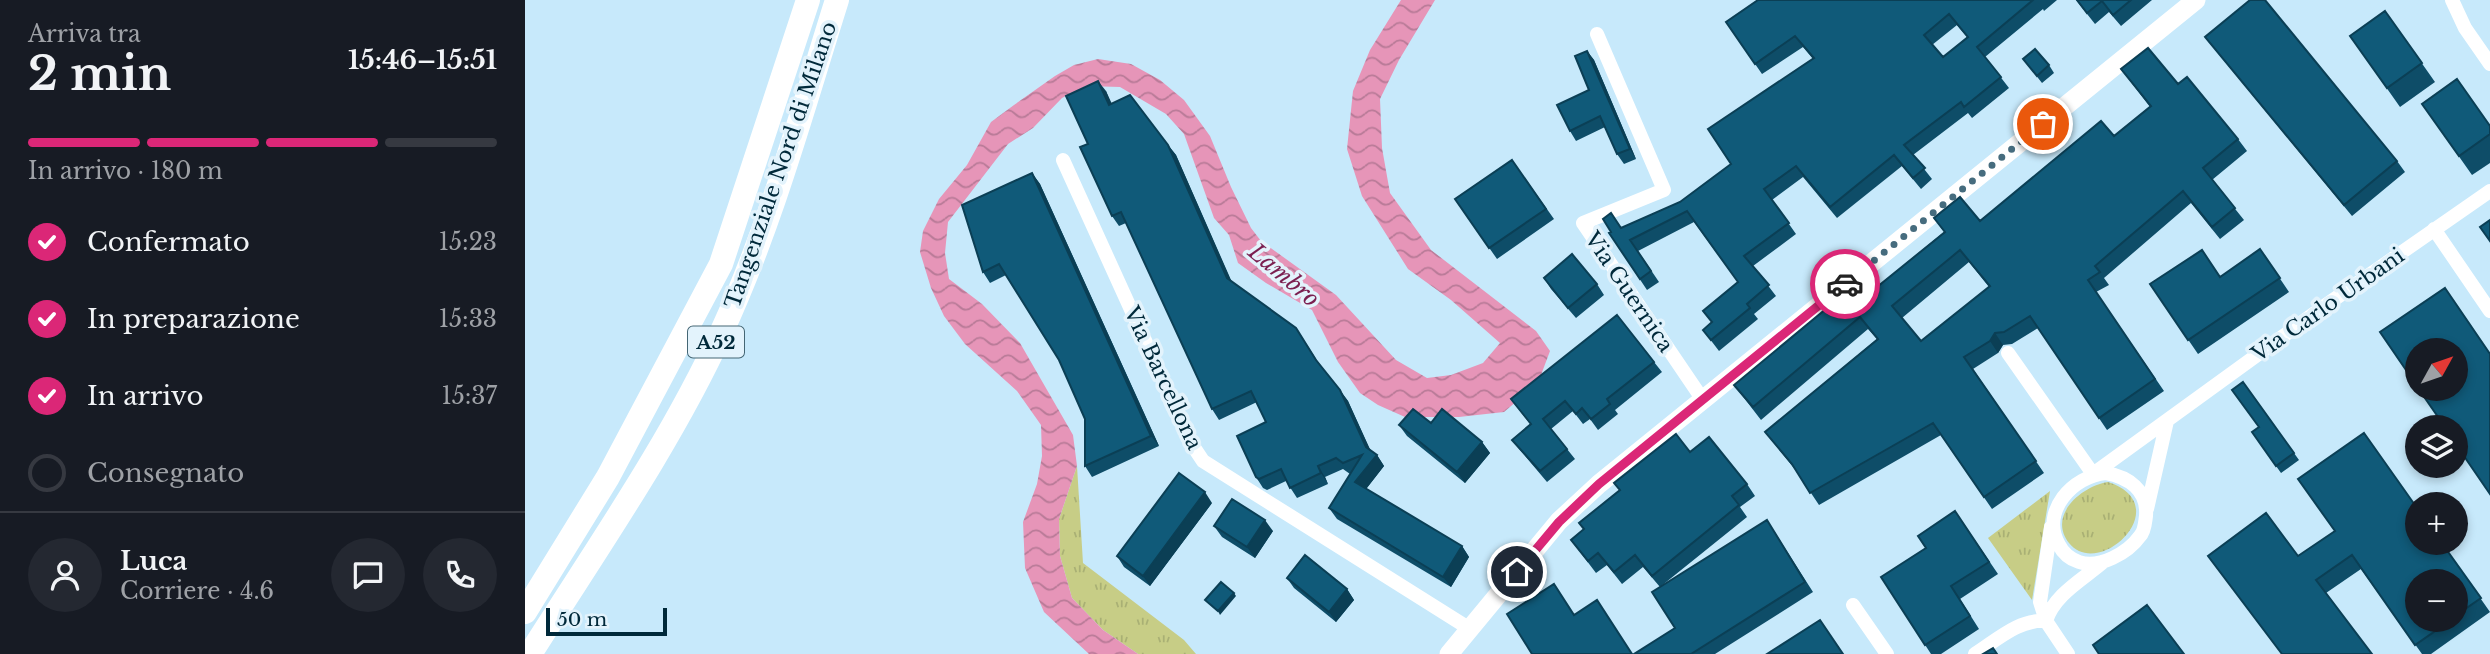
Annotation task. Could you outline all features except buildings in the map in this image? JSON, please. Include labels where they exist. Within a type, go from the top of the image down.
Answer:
[{"type":"highway","name":"Tangenziale Nord di Milano","points":[[525,612],[608,477],[721,264],[808,0]]},
{"type":"highway","name":"Tangenziale Nord di Milano","points":[[530,654],[670,431],[723,329],[763,229],[837,0]]},
{"type":"street","points":[[1449,654],[1559,522],[1599,484],[2196,0]]},
{"type":"street","points":[[2452,0],[2465,29],[2490,64]]},
{"type":"street","name":"Via Guernica","points":[[1597,34],[1664,190],[1583,223],[1703,400]]},
{"type":"street","name":"Via Barcellona","points":[[1063,160],[1193,446],[1203,461],[1469,629]]},
{"type":"street","name":"Via Carlo Urbani","points":[[2093,474],[2326,304],[2490,191]]},
{"type":"street","points":[[2434,229],[2490,311]]},
{"type":"street","points":[[2008,353],[2093,474]]},
{"type":"street","points":[[2046,621],[2050,608],[2063,595],[2141,536],[2167,421]]},
{"type":"street","points":[[2068,654],[2046,621],[2040,602],[2056,506],[2065,494],[2093,474],[2106,473],[2121,476],[2139,489],[2146,510]]},
{"type":"street","points":[[2052,520],[2063,552],[2081,563],[2103,563]]},
{"type":"street","points":[[1853,605],[1887,654]]},
{"type":"street","points":[[1975,654],[2021,624],[2033,620],[2046,621]]},
{"type":"green space","points":[[1077,466],[1083,563],[1184,640],[1196,654],[1138,654],[1103,630],[1072,598],[1060,556],[1059,519]]},
{"type":"green space","points":[[2108,482],[2128,493],[2136,507],[2134,521],[2126,535],[2113,546],[2098,553],[2082,552],[2069,543],[2063,533],[2065,512],[2078,496],[2088,489]]},
{"type":"green space","points":[[2050,491],[2032,600],[1988,538]]},
{"type":"water","name":"Lambro","points":[[1401,0],[1435,0],[1399,60],[1380,99],[1382,148],[1390,193],[1431,250],[1536,331],[1550,351],[1538,383],[1504,412],[1459,417],[1405,417],[1378,405],[1360,393],[1338,362],[1312,310],[1238,263],[1229,235],[1214,218],[1184,134],[1166,114],[1120,87],[1086,86],[1062,98],[1033,128],[1008,144],[948,222],[945,253],[949,279],[982,304],[1020,343],[1073,435],[1077,466],[1059,519],[1060,556],[1072,598],[1103,630],[1138,654],[1089,654],[1044,612],[1025,568],[1023,522],[1037,484],[1042,456],[1041,425],[1017,391],[965,344],[944,316],[931,288],[920,252],[923,231],[939,199],[967,165],[991,122],[1074,65],[1098,59],[1131,64],[1160,80],[1184,100],[1210,136],[1231,187],[1251,228],[1261,241],[1336,295],[1396,360],[1427,378],[1451,375],[1483,363],[1500,343],[1451,300],[1408,269],[1362,196],[1347,149],[1353,91],[1370,50]]},
{"type":"way so far","points":[[1845,284],[2043,124]]},
{"type":"route","points":[[1517,572],[1559,522],[1599,484],[1845,284]]}]
